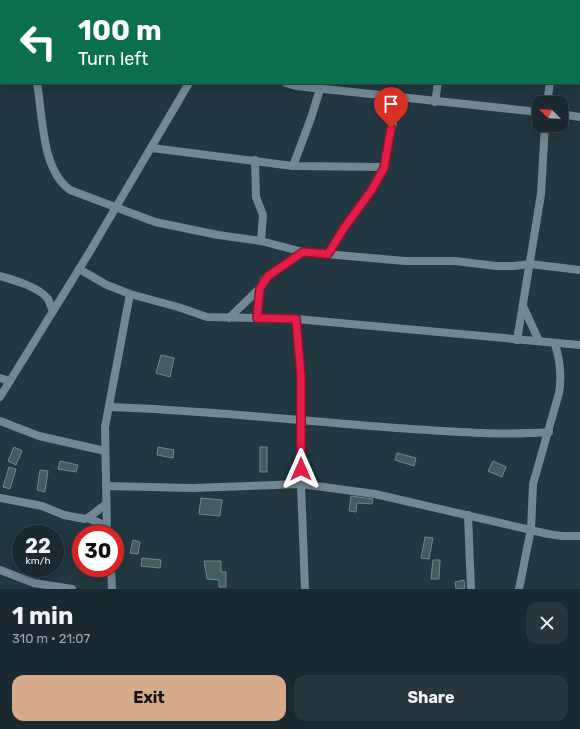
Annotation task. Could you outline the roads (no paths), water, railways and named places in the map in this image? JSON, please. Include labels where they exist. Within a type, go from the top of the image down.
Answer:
[{"type":"street","points":[[37,84],[44,140],[52,166],[62,184],[70,190],[116,206],[155,222],[218,235],[261,241],[303,252],[405,261],[455,261],[496,266],[530,264],[580,270]]},
{"type":"street","points":[[0,397],[79,269],[133,176],[152,148],[179,97],[188,84]]},
{"type":"street","points":[[294,84],[398,98],[532,111]]},
{"type":"street","points":[[435,102],[438,84]]},
{"type":"street","points":[[548,96],[550,84]]},
{"type":"street","points":[[293,166],[311,118],[317,87]]},
{"type":"street","points":[[328,254],[344,228],[371,191],[384,168],[398,98]]},
{"type":"street","points":[[568,115],[580,116]]},
{"type":"street","points":[[517,340],[541,194],[545,132]]},
{"type":"street","points":[[152,148],[293,166],[384,168]]},
{"type":"street","points":[[255,160],[256,198],[263,215],[261,241]]},
{"type":"street","points":[[229,318],[260,288],[268,276],[303,252]]},
{"type":"street","points":[[79,269],[107,285],[130,294],[178,306],[207,317],[296,319],[440,331],[555,344],[580,345]]},
{"type":"street","points":[[0,276],[28,286],[43,294],[48,300],[53,311]]},
{"type":"street","points":[[257,318],[260,288]]},
{"type":"street","points":[[107,525],[105,427],[130,294]]},
{"type":"street","points":[[523,306],[539,341]]},
{"type":"street","points":[[296,319],[301,376],[301,484],[306,589]]},
{"type":"street","points":[[519,589],[531,529],[533,484],[549,432],[561,380],[560,358],[555,344]]},
{"type":"street","points":[[0,378],[10,381]]},
{"type":"street","points":[[109,408],[192,410],[301,421],[511,435],[549,432]]},
{"type":"street","points":[[0,421],[40,436],[105,451]]},
{"type":"street","points":[[106,486],[193,488],[301,484],[375,494],[562,536],[580,536]]},
{"type":"street","points":[[0,498],[42,506],[64,515],[88,518],[99,525]]},
{"type":"street","points":[[88,518],[106,504]]},
{"type":"street","points":[[468,515],[471,589]]},
{"type":"street","points":[[0,570],[34,583],[72,589]]},
{"type":"street","points":[[111,577],[112,589]]}]
